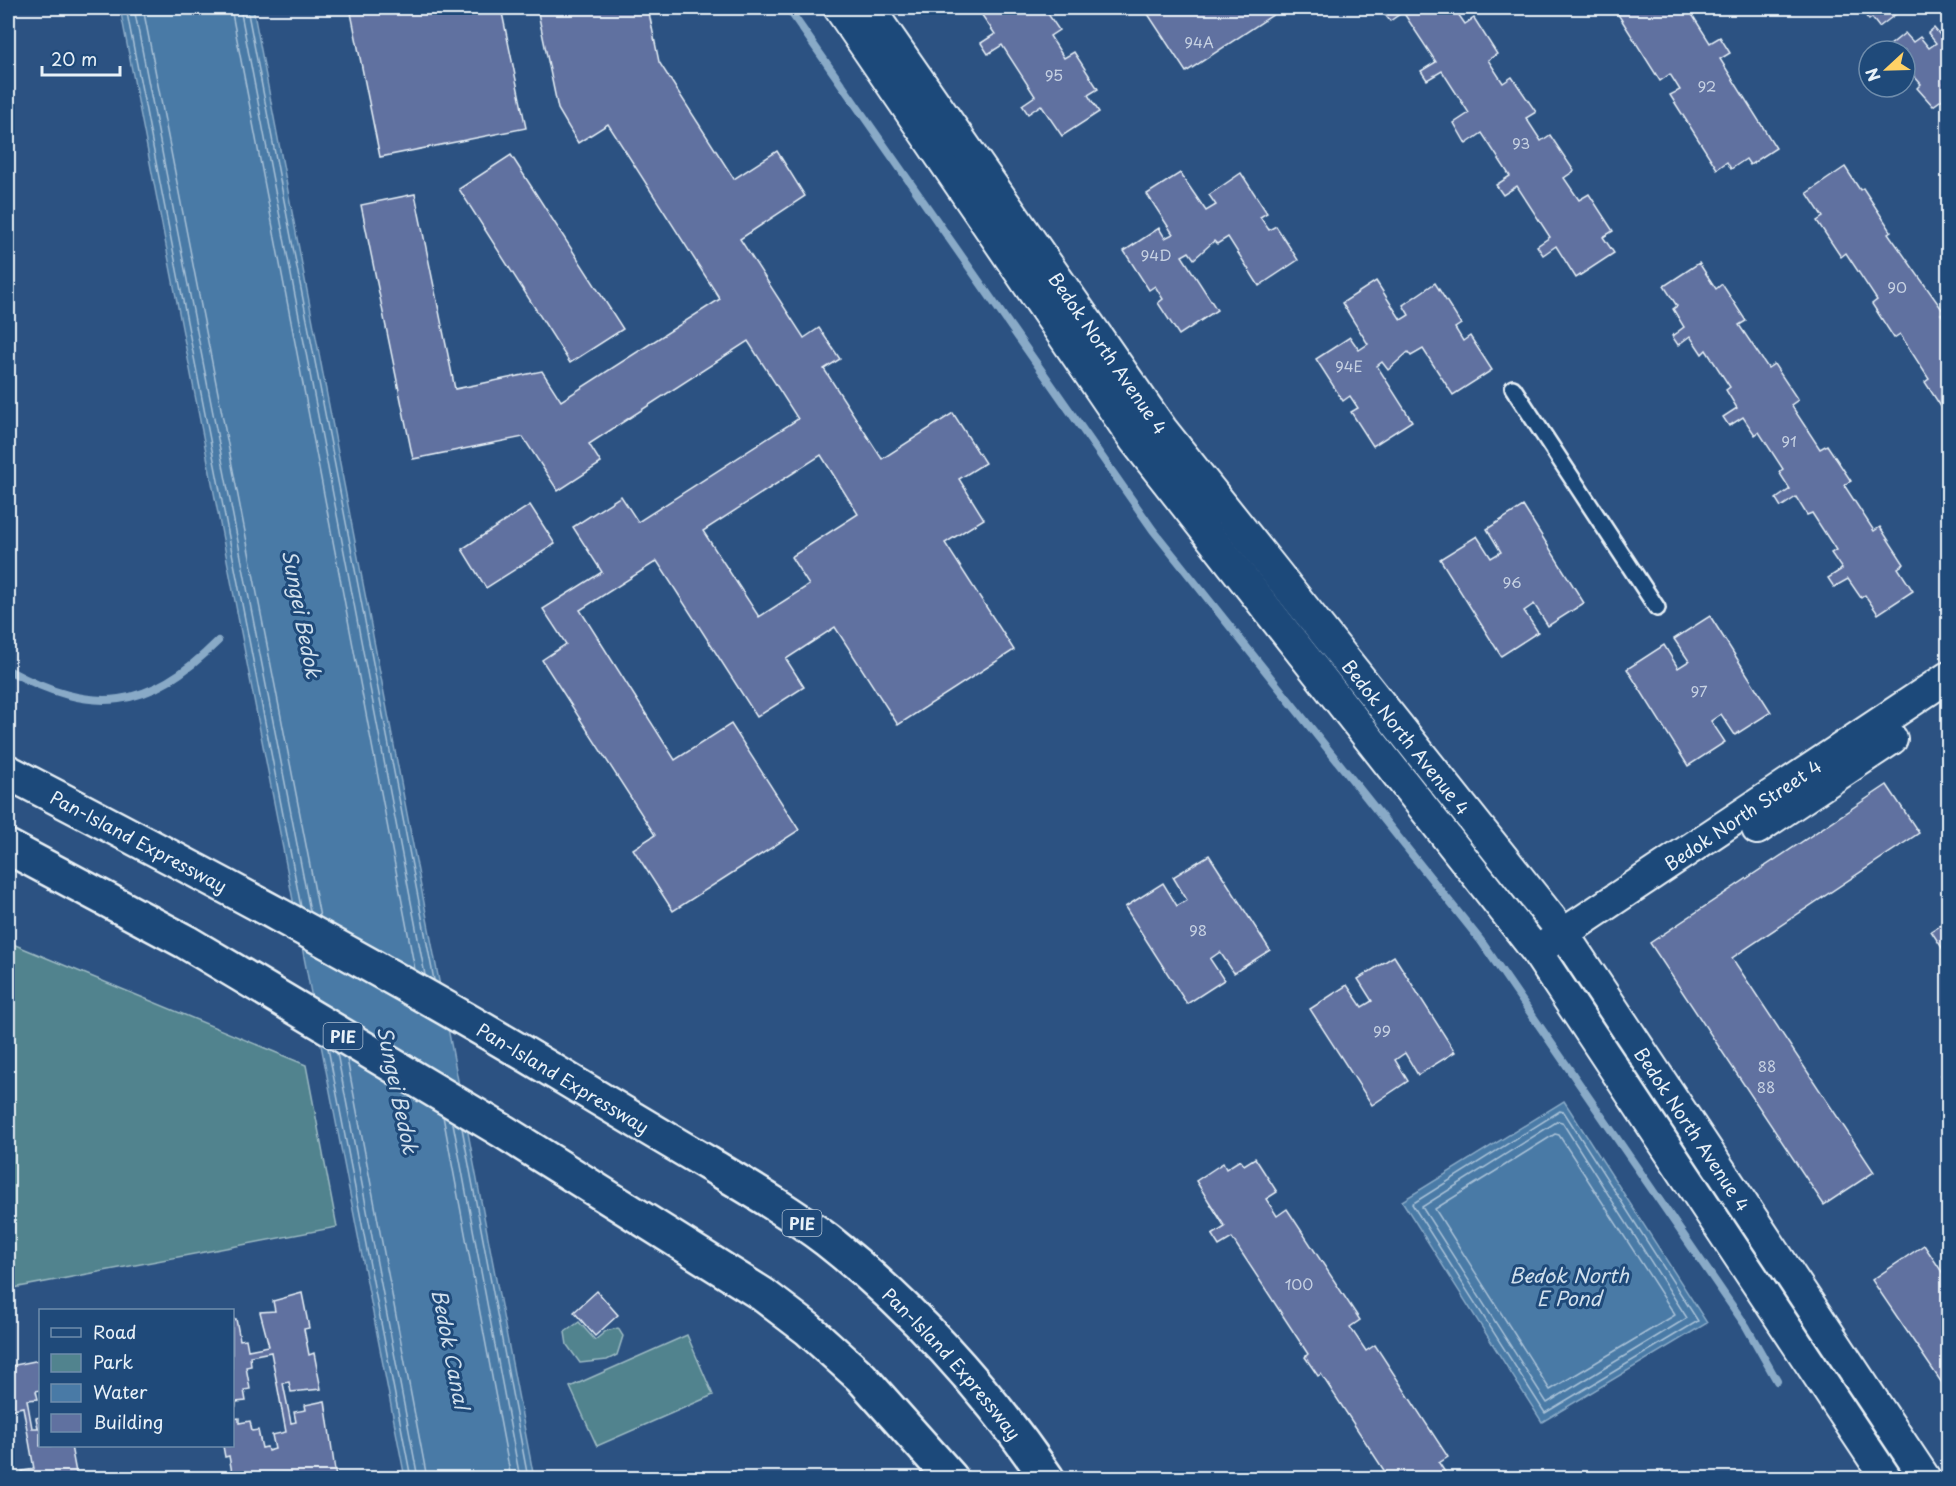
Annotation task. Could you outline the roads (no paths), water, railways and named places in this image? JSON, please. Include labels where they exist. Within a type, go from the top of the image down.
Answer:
[{"type":"highway","name":"Pan-Island Expressway","points":[[8,772],[224,884],[498,1038],[766,1198],[825,1239],[871,1277],[923,1327],[976,1386],[1047,1479]]},
{"type":"highway","name":"PIE","points":[[8,847],[186,942],[501,1130],[762,1294],[808,1329],[861,1377],[951,1479]]},
{"type":"street","name":"Bedok North Avenue 4","points":[[839,8],[1135,441],[1542,960],[1886,1479]]},
{"type":"street","name":"Bedok North Avenue 4","points":[[869,8],[1162,429],[1569,942],[1925,1479]]},
{"type":"street","name":"Bedok North Street 4","points":[[1542,960],[1948,677]]},
{"type":"street","name":"Bedok North Street 4","points":[[1569,942],[1948,702]]},
{"type":"lane","points":[[1513,388],[1657,608]]},
{"type":"water","points":[[120,8],[253,8],[534,1478],[405,1478]]},
{"type":"water","name":"Bedok North E Pond","points":[[1564,1101],[1707,1323],[1542,1422],[1402,1201]]},
{"type":"waterway","points":[[788,8],[1153,530],[1481,941],[1746,1326],[1777,1381]]},
{"type":"waterway","points":[[8,670],[67,695],[93,699],[119,699],[143,693],[168,682],[218,641]]},
{"type":"water label","name":"Sungei Bedok","points":[[302,614]]},
{"type":"water label","name":"Sungei Bedok","points":[[398,1090]]},
{"type":"water label","name":"Bedok Canal","points":[[451,1349]]}]
